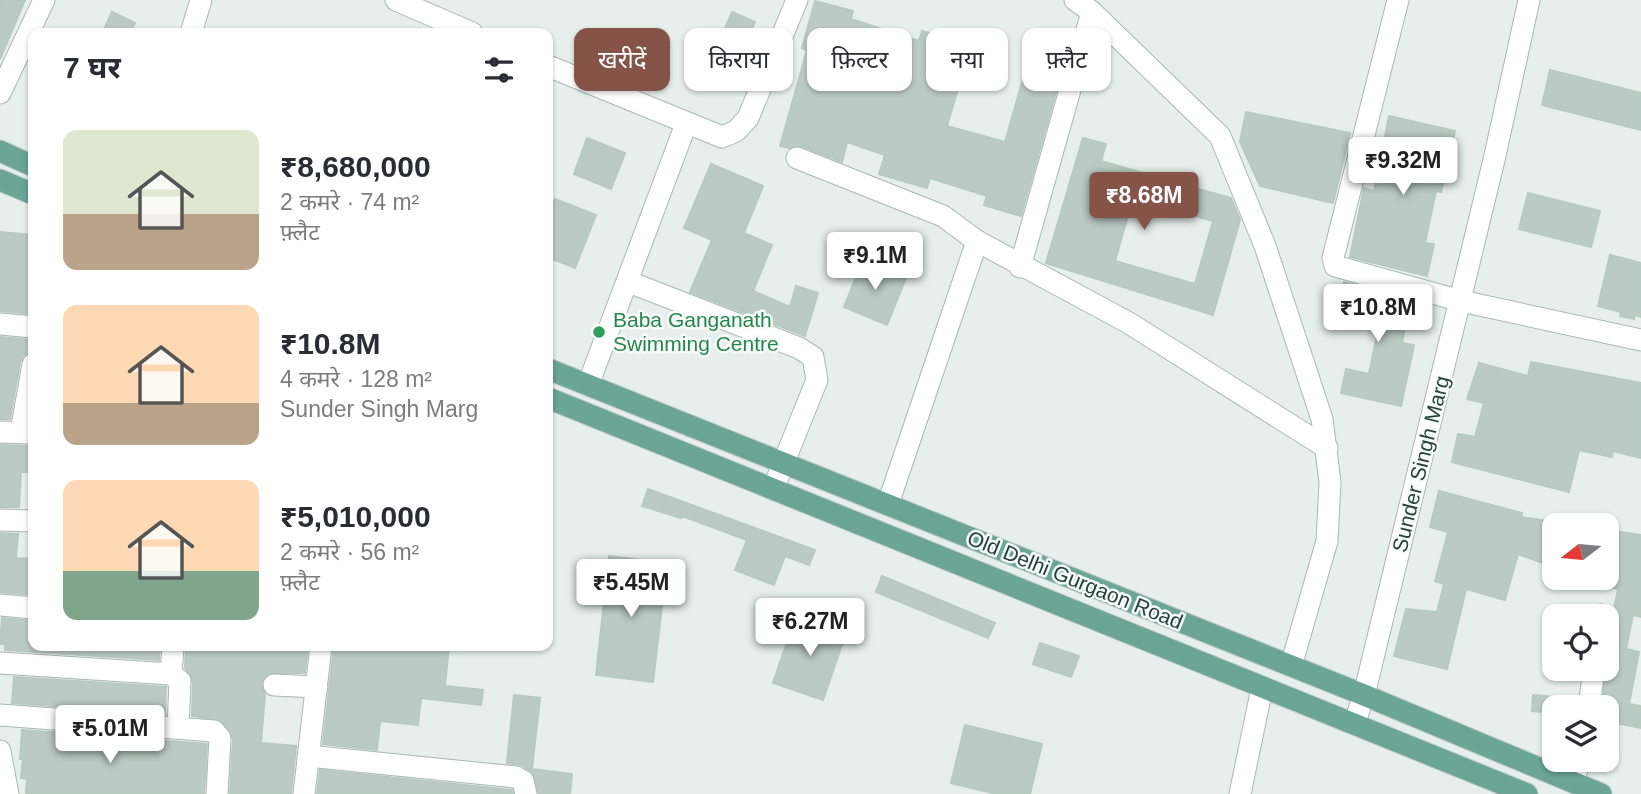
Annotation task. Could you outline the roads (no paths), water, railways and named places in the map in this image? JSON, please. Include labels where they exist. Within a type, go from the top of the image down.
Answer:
[{"type":"main road","points":[[0,151],[28,164]]},
{"type":"main road","points":[[0,180],[28,192]]},
{"type":"main road","name":"Old Delhi Gurgaon Road","points":[[553,371],[1364,695],[1601,794]]},
{"type":"main road","name":"Old Delhi Gurgaon Road","points":[[553,400],[1527,794]]},
{"type":"street","points":[[0,93],[7,59],[44,0]]},
{"type":"street","points":[[193,28],[201,0]]},
{"type":"street","points":[[397,0],[434,8],[464,28]]},
{"type":"street","points":[[553,68],[722,137],[748,118],[797,0]]},
{"type":"street","points":[[1398,0],[1333,263],[1338,268],[1461,301],[1641,340]]},
{"type":"street","name":"Sunder Singh Marg","points":[[1354,722],[1364,695],[1461,301],[1529,0]]},
{"type":"street","points":[[1020,267],[1083,6],[1220,136],[1265,246],[1322,419],[1330,482],[1327,541],[1291,666]]},
{"type":"street","points":[[588,385],[629,282],[685,124]]},
{"type":"street","points":[[797,158],[943,216],[977,242],[1129,323],[1327,448]]},
{"type":"street","points":[[888,505],[977,242]]},
{"type":"street","points":[[629,282],[799,348],[813,357],[817,380],[773,489]]},
{"type":"street","points":[[0,324],[28,327]]},
{"type":"street","points":[[18,432],[28,387]]},
{"type":"street","points":[[0,520],[28,521]]},
{"type":"street","points":[[0,605],[28,608]]},
{"type":"street","points":[[171,674],[173,651]]},
{"type":"street","points":[[304,794],[321,651]]},
{"type":"street","points":[[0,663],[171,674],[180,681],[178,728]]},
{"type":"street","points":[[274,685],[317,687]]},
{"type":"street","points":[[1240,794],[1262,688]]},
{"type":"street","points":[[0,715],[214,732],[220,738],[217,794]]},
{"type":"street","points":[[308,756],[516,778],[523,781],[526,794]]},
{"type":"street","points":[[1,763],[8,794]]},
{"type":"street","points":[[1573,782],[1576,772]]},
{"type":"place","name":"Baba Ganganath Swimming Centre","points":[[599,332]]}]
